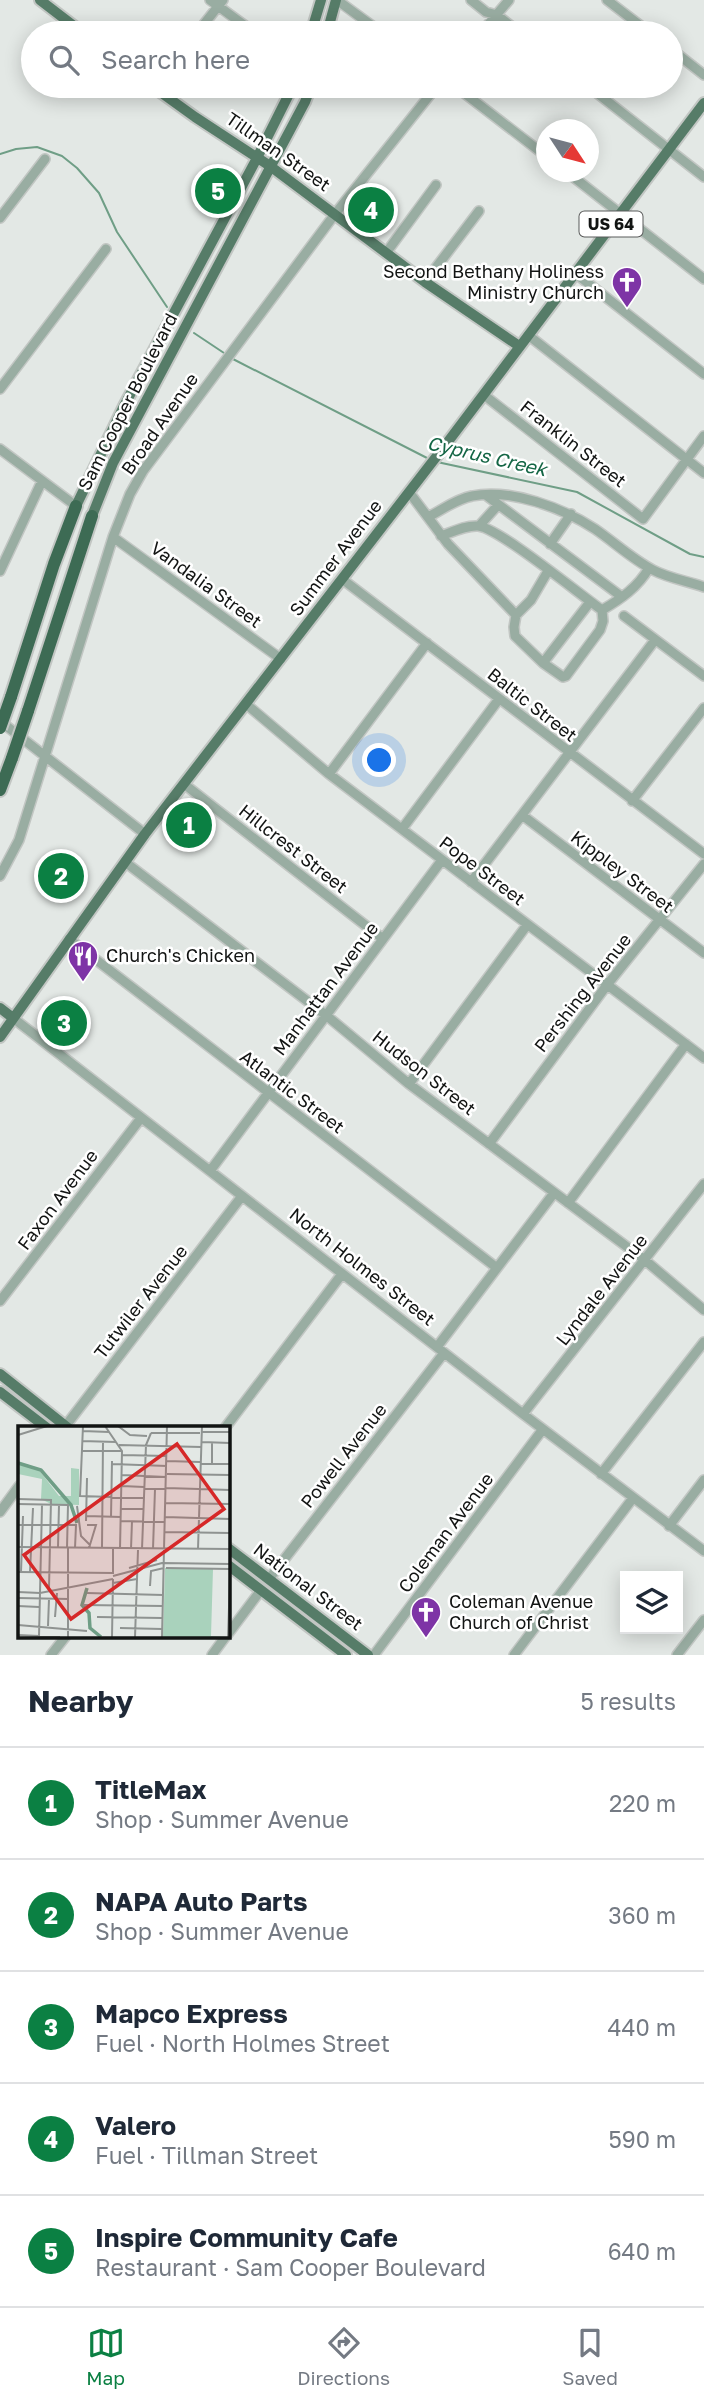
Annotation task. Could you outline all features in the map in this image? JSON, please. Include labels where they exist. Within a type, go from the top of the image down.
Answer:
[{"type":"highway","name":"Sam Cooper Boulevard","points":[[0,728],[76,506]]},
{"type":"highway","name":"Sam Cooper Boulevard","points":[[0,790],[92,516]]},
{"type":"main road","points":[[40,0],[67,21]]},
{"type":"main road","points":[[315,21],[321,0]]},
{"type":"main road","points":[[331,21],[337,0]]},
{"type":"main road","name":"Tillman Street","points":[[171,98],[270,166],[425,282],[519,346]]},
{"type":"main road","name":"Sam Cooper Boulevard","points":[[76,506],[124,405],[287,98]]},
{"type":"main road","name":"Sam Cooper Boulevard","points":[[92,516],[113,463],[306,98]]},
{"type":"main road","name":"Summer Avenue","points":[[0,1037],[145,834],[425,472],[704,103]]},
{"type":"main road","name":"North Holmes Street","points":[[0,1008],[13,1018]]},
{"type":"main road","points":[[0,1374],[65,1426]]},
{"type":"main road","points":[[0,1392],[46,1426]]},
{"type":"main road","name":"National Street","points":[[229,1549],[368,1655]]},
{"type":"main road","name":"National Street","points":[[229,1566],[346,1655]]},
{"type":"street","points":[[337,0],[366,21]]},
{"type":"street","points":[[471,0],[486,12],[505,21]]},
{"type":"street","points":[[492,21],[509,0]]},
{"type":"street","points":[[607,0],[634,21]]},
{"type":"street","points":[[205,21],[217,2],[240,21]]},
{"type":"street","points":[[683,58],[704,75]]},
{"type":"street","name":"Broad Avenue","points":[[0,876],[19,840],[113,537],[143,471],[335,214],[427,98]]},
{"type":"street","points":[[471,98],[536,148]]},
{"type":"street","points":[[603,98],[704,177]]},
{"type":"street","points":[[0,218],[45,159]]},
{"type":"street","points":[[580,182],[704,279]]},
{"type":"street","points":[[386,253],[436,185]]},
{"type":"street","points":[[425,282],[479,211]]},
{"type":"street","points":[[0,389],[106,249]]},
{"type":"street","points":[[575,273],[704,374]]},
{"type":"street","points":[[528,335],[704,472]]},
{"type":"street","name":"Franklin Street","points":[[484,394],[643,519],[687,459]]},
{"type":"street","points":[[687,459],[704,436]]},
{"type":"street","points":[[0,449],[76,506]]},
{"type":"street","points":[[0,571],[42,481]]},
{"type":"street","points":[[409,492],[441,536],[516,615]]},
{"type":"street","points":[[428,517],[475,495],[543,503],[571,514],[649,568],[704,587]]},
{"type":"street","points":[[485,495],[622,597]]},
{"type":"street","points":[[441,536],[479,526],[498,505]]},
{"type":"street","points":[[550,544],[571,514]]},
{"type":"street","points":[[479,526],[503,538],[602,610]]},
{"type":"street","name":"Vandalia Street","points":[[113,537],[281,659]]},
{"type":"street","points":[[602,610],[642,580],[649,568]]},
{"type":"street","points":[[548,571],[531,600],[516,615],[514,627],[516,636],[543,663],[563,677],[600,630],[602,610]]},
{"type":"street","name":"Baltic Street","points":[[342,579],[704,854]]},
{"type":"street","points":[[543,663],[590,602]]},
{"type":"street","points":[[624,616],[704,676]]},
{"type":"street","points":[[471,882],[655,640]]},
{"type":"street","points":[[329,774],[427,643]]},
{"type":"street","points":[[401,829],[499,699]]},
{"type":"street","name":"Pope Street","points":[[246,704],[329,774],[704,1058]]},
{"type":"street","points":[[632,801],[704,708]]},
{"type":"street","points":[[0,721],[145,834]]},
{"type":"street","name":"Hillcrest Street","points":[[184,784],[383,939]]},
{"type":"street","name":"Kippley Street","points":[[522,815],[704,953]]},
{"type":"street","name":"Manhattan Avenue","points":[[210,1171],[442,860]]},
{"type":"street","name":"Hudson Street","points":[[125,862],[327,1016],[410,1084],[646,1261],[704,1310]]},
{"type":"street","name":"Pershing Avenue","points":[[489,1144],[607,985],[704,864]]},
{"type":"street","points":[[410,1084],[527,925]]},
{"type":"street","name":"Atlantic Street","points":[[69,939],[497,1268]]},
{"type":"street","name":"North Holmes Street","points":[[13,1018],[523,1415],[704,1551]]},
{"type":"street","points":[[568,1203],[686,1044]]},
{"type":"street","name":"Faxon Avenue","points":[[0,1301],[141,1118]]},
{"type":"street","name":"Lyndale Avenue","points":[[523,1415],[704,1184]]},
{"type":"street","name":"Powell Avenue","points":[[269,1579],[554,1193]]},
{"type":"street","name":"Tutwiler Avenue","points":[[67,1426],[242,1196]]},
{"type":"street","points":[[226,1426],[342,1274]]},
{"type":"street","points":[[601,1474],[704,1342]]},
{"type":"street","name":"Coleman Avenue","points":[[374,1655],[543,1429]]},
{"type":"street","points":[[669,1526],[704,1480]]},
{"type":"street","points":[[0,1512],[18,1487]]},
{"type":"street","points":[[514,1655],[632,1498]]},
{"type":"street","points":[[229,1632],[261,1590]]},
{"type":"street","points":[[677,1655],[704,1620]]},
{"type":"street","points":[[51,1655],[64,1638]]},
{"type":"street","points":[[212,1655],[225,1638]]},
{"type":"waterway","points":[[0,154],[37,147],[62,156],[77,168],[99,193],[117,232],[167,307]]},
{"type":"waterway","name":"Cyprus Creek","points":[[194,333],[227,355]]},
{"type":"waterway","name":"Cyprus Creek","points":[[231,358],[429,459]]},
{"type":"waterway","name":"Cyprus Creek","points":[[437,462],[577,492],[690,554],[704,557]]},
{"type":"place","name":"Inspire Community Cafe","points":[[218,191]]},
{"type":"place","name":"Valero","points":[[371,210]]},
{"type":"place","name":"Second Bethany Holiness Ministry Church","points":[[627,309]]},
{"type":"place","name":"TitleMax","points":[[189,825]]},
{"type":"place","name":"NAPA Auto Parts","points":[[61,876]]},
{"type":"place","name":"Church's Chicken","points":[[83,983]]},
{"type":"place","name":"Mapco Express","points":[[64,1023]]},
{"type":"place","name":"Coleman Avenue Church of Christ","points":[[426,1639]]}]
